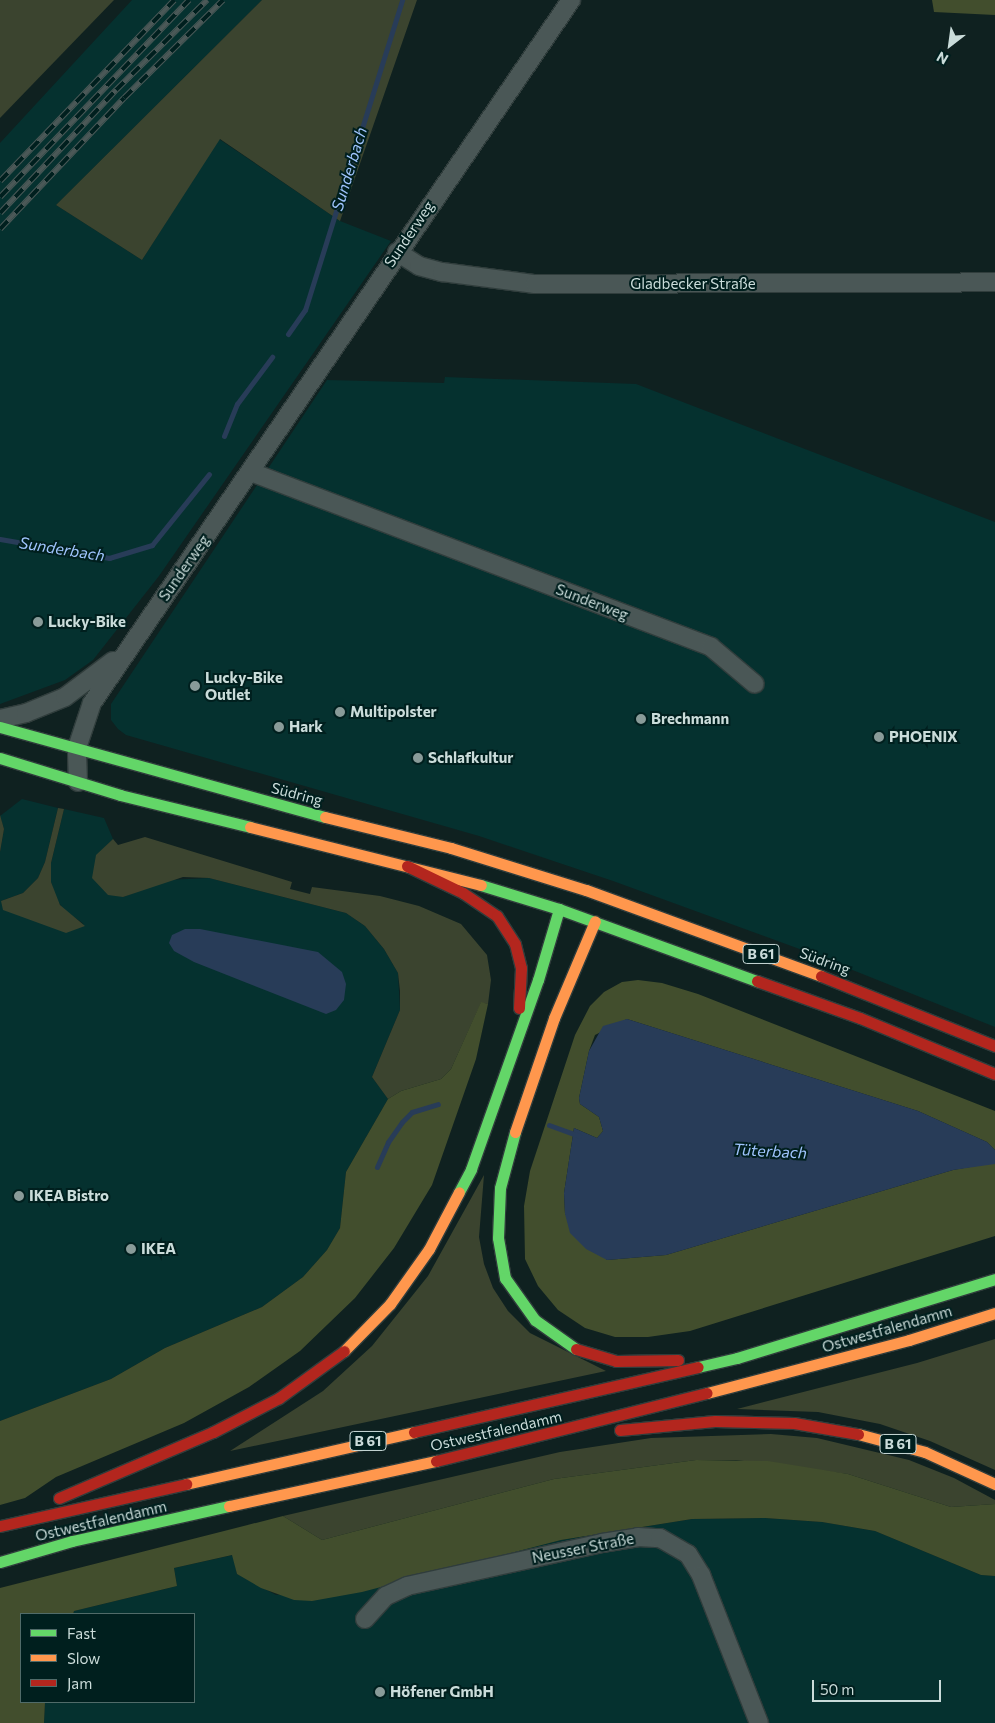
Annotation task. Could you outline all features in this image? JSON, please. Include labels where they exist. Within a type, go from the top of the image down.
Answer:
[{"type":"main road","name":"Südring","points":[[0,727],[360,827],[450,848],[586,890],[868,993],[995,1046]]},
{"type":"main road","points":[[0,758],[120,795],[407,866],[559,909],[860,1018],[995,1074]]},
{"type":"main road","points":[[407,866],[484,905],[506,928],[515,944],[521,968],[516,1039]]},
{"type":"main road","points":[[559,909],[586,890],[595,921],[554,1018],[507,1156],[497,1214],[506,1278],[535,1320],[577,1350],[616,1361],[634,1362],[737,1358]]},
{"type":"main road","name":"B 61","points":[[0,1525],[244,1418],[318,1372],[359,1338],[410,1277],[451,1210],[471,1169],[538,980],[559,909]]},
{"type":"main road","name":"Ostwestfalendamm","points":[[0,1525],[737,1358],[995,1279]]},
{"type":"main road","name":"Ostwestfalendamm","points":[[0,1562],[72,1542],[516,1443],[909,1340],[995,1313]]},
{"type":"main road","name":"B 61","points":[[516,1443],[715,1421],[794,1423],[872,1436],[926,1452],[995,1484]]},
{"type":"street","name":"Sunderweg","points":[[78,782],[77,748],[92,703],[251,472],[396,252],[571,0]]},
{"type":"street","name":"Gladbecker Straße","points":[[396,252],[419,266],[442,272],[535,284],[995,282]]},
{"type":"street","name":"Sunderweg","points":[[251,472],[711,647],[755,684]]},
{"type":"street","name":"Sunderweg","points":[[0,719],[26,713],[65,697],[102,671],[135,640]]},
{"type":"street","points":[[58,776],[77,748]]},
{"type":"street","name":"Neusser Straße","points":[[365,1619],[386,1596],[407,1586],[602,1543],[638,1537],[660,1538],[688,1554],[701,1575],[759,1723]]},
{"type":"shaded area","points":[[132,0],[262,0],[56,205],[142,260],[219,139],[340,221],[391,241],[159,576],[93,660],[65,680],[0,704],[0,143]]},
{"type":"shaded area","points":[[445,377],[636,384],[995,522],[995,1027],[805,951],[613,881],[479,836],[126,735],[118,729],[111,720],[111,704],[327,380],[444,383]]},
{"type":"shaded area","name":"IKEA","points":[[22,799],[58,808],[45,862],[38,878],[23,893],[1,901],[84,924],[65,911],[56,899],[51,882],[51,863],[64,809],[104,818],[113,839],[105,847],[123,897],[168,880],[209,878],[346,913],[365,926],[384,949],[398,973],[400,1010],[372,1077],[388,1099],[346,1172],[340,1228],[327,1250],[303,1277],[262,1307],[165,1348],[111,1379],[0,1421],[0,852],[4,829],[0,816]]},
{"type":"shaded area","points":[[765,1518],[822,1522],[875,1531],[981,1575],[995,1576],[995,1723],[44,1723],[45,1703],[195,1703],[195,1613],[73,1613],[74,1611],[177,1586],[174,1568],[233,1555],[237,1574],[276,1595],[418,1575],[561,1540],[692,1519]]},
{"type":"green space","points":[[0,0],[114,0],[0,118]]},
{"type":"green space","points":[[262,0],[417,0],[340,221],[220,139],[142,260],[56,205]]},
{"type":"green space","points":[[932,0],[995,0],[995,15],[934,12]]},
{"type":"green space","points":[[58,808],[64,809],[51,863],[51,882],[60,905],[85,926],[66,933],[3,910],[1,901],[23,893],[38,878],[45,862]]},
{"type":"green space","points":[[0,815],[4,829],[0,852]]},
{"type":"green space","points":[[145,837],[292,882],[290,889],[310,894],[312,887],[380,896],[419,906],[461,924],[487,955],[491,980],[488,1004],[481,1003],[451,1069],[441,1079],[401,1091],[388,1099],[372,1077],[400,1010],[398,973],[384,949],[365,926],[346,913],[209,878],[183,877],[123,897],[108,895],[92,878],[96,855],[113,839],[118,845]]},
{"type":"green space","points":[[638,980],[662,983],[698,994],[995,1111],[995,1150],[987,1142],[918,1111],[627,1019],[595,1035],[589,1051],[579,1098],[580,1104],[599,1117],[603,1131],[597,1138],[574,1128],[564,1193],[565,1214],[607,1260],[666,1255],[953,1170],[987,1164],[995,1164],[995,1236],[690,1331],[648,1337],[615,1337],[585,1328],[558,1310],[538,1286],[525,1259],[524,1206],[530,1171],[575,1035],[590,1006],[604,992],[622,982]]},
{"type":"green space","points":[[481,1002],[488,1004],[476,1059],[432,1185],[394,1248],[355,1298],[300,1351],[249,1387],[184,1423],[56,1477],[25,1498],[0,1505],[0,1421],[111,1379],[165,1348],[262,1307],[303,1277],[327,1250],[340,1228],[346,1172],[388,1099],[401,1091],[441,1079],[451,1069]]},
{"type":"green space","points":[[484,1175],[479,1237],[484,1264],[493,1288],[508,1311],[530,1333],[606,1371],[230,1451],[323,1391],[372,1346],[428,1276]]},
{"type":"green space","points":[[995,1339],[995,1470],[930,1441],[880,1424],[818,1412],[737,1409],[917,1363]]},
{"type":"green space","points":[[771,1434],[817,1438],[909,1460],[954,1478],[995,1500],[995,1504],[951,1507],[848,1474],[736,1460],[696,1460],[554,1479],[322,1540],[283,1516],[560,1452],[651,1438]]},
{"type":"green space","points":[[696,1460],[768,1461],[848,1474],[951,1507],[995,1504],[995,1576],[981,1575],[875,1531],[822,1522],[765,1518],[692,1519],[561,1540],[362,1592],[312,1601],[294,1600],[261,1588],[237,1574],[232,1555],[174,1568],[177,1586],[74,1611],[73,1613],[20,1613],[20,1703],[45,1703],[44,1723],[0,1723],[0,1588],[283,1516],[322,1540],[554,1479]]},
{"type":"water","points":[[185,929],[200,929],[318,952],[342,972],[346,984],[344,1000],[336,1010],[326,1014],[194,962],[174,951],[169,943],[172,935]]},
{"type":"water","points":[[627,1019],[918,1111],[987,1142],[995,1150],[995,1164],[953,1170],[666,1255],[607,1260],[586,1249],[570,1233],[565,1214],[564,1193],[574,1128],[597,1138],[603,1131],[599,1117],[580,1104],[579,1098],[589,1051],[603,1026]]},
{"type":"waterway","name":"Sunderbach","points":[[288,334],[305,310],[402,0]]},
{"type":"waterway","name":"Sunderbach","points":[[224,436],[237,404],[272,357]]},
{"type":"waterway","name":"Sunderbach","points":[[0,539],[109,558],[152,545],[209,474]]},
{"type":"waterway","name":"Tüterbach","points":[[377,1167],[388,1142],[402,1122],[412,1112],[438,1104]]},
{"type":"waterway","name":"Tüterbach","points":[[549,1125],[579,1136]]},
{"type":"railway","points":[[0,181],[174,0]]},
{"type":"railway","points":[[0,197],[189,0]]},
{"type":"railway","points":[[0,213],[116,90],[207,0]]},
{"type":"railway","points":[[0,229],[124,98],[223,0]]},
{"type":"traffic: fast","points":[[0,727],[325,817]]},
{"type":"traffic: fast","points":[[0,758],[120,795],[250,827]]},
{"type":"traffic: fast","points":[[481,885],[559,909]]},
{"type":"traffic: fast","points":[[559,909],[757,981]]},
{"type":"traffic: fast","points":[[459,1192],[471,1169],[538,980],[559,909]]},
{"type":"traffic: fast","points":[[515,1132],[500,1188],[498,1238],[505,1278],[535,1320],[576,1349]]},
{"type":"traffic: fast","points":[[698,1367],[737,1358],[995,1279]]},
{"type":"traffic: fast","points":[[0,1562],[72,1541],[229,1506]]},
{"type":"traffic: slow","points":[[325,817],[451,848],[586,890]]},
{"type":"traffic: slow","points":[[250,827],[481,885]]},
{"type":"traffic: slow","points":[[586,890],[821,976]]},
{"type":"traffic: slow","points":[[515,1132],[554,1018],[595,921]]},
{"type":"traffic: slow","points":[[344,1351],[390,1304],[429,1249],[459,1192]]},
{"type":"traffic: slow","points":[[707,1393],[909,1340],[995,1313]]},
{"type":"traffic: slow","points":[[186,1484],[414,1432]]},
{"type":"traffic: slow","points":[[858,1434],[925,1452],[995,1484]]},
{"type":"traffic: slow","points":[[229,1506],[436,1461]]},
{"type":"traffic: jam","points":[[407,866],[463,893],[497,916],[515,944],[521,968],[519,1008]]},
{"type":"traffic: jam","points":[[821,976],[995,1046]]},
{"type":"traffic: jam","points":[[757,981],[860,1018],[995,1074]]},
{"type":"traffic: jam","points":[[576,1349],[616,1361],[678,1360]]},
{"type":"traffic: jam","points":[[59,1498],[213,1432],[279,1398],[344,1351]]},
{"type":"traffic: jam","points":[[414,1432],[698,1367]]},
{"type":"traffic: jam","points":[[436,1461],[707,1393]]},
{"type":"traffic: jam","points":[[620,1430],[715,1421],[794,1423],[858,1434]]},
{"type":"traffic: jam","points":[[0,1526],[186,1484]]},
{"type":"place","name":"Lucky-Bike","points":[[38,622]]},
{"type":"place","name":"Lucky-Bike Outlet","points":[[195,686]]},
{"type":"place","name":"Multipolster","points":[[340,712]]},
{"type":"place","name":"Brechmann","points":[[641,719]]},
{"type":"place","name":"Hark","points":[[279,727]]},
{"type":"place","name":"PHOENIX","points":[[879,737]]},
{"type":"place","name":"Schlafkultur","points":[[418,758]]},
{"type":"place","name":"IKEA Bistro","points":[[19,1196]]},
{"type":"place","name":"IKEA","points":[[131,1249]]},
{"type":"place","name":"Höfener GmbH","points":[[380,1692]]}]
